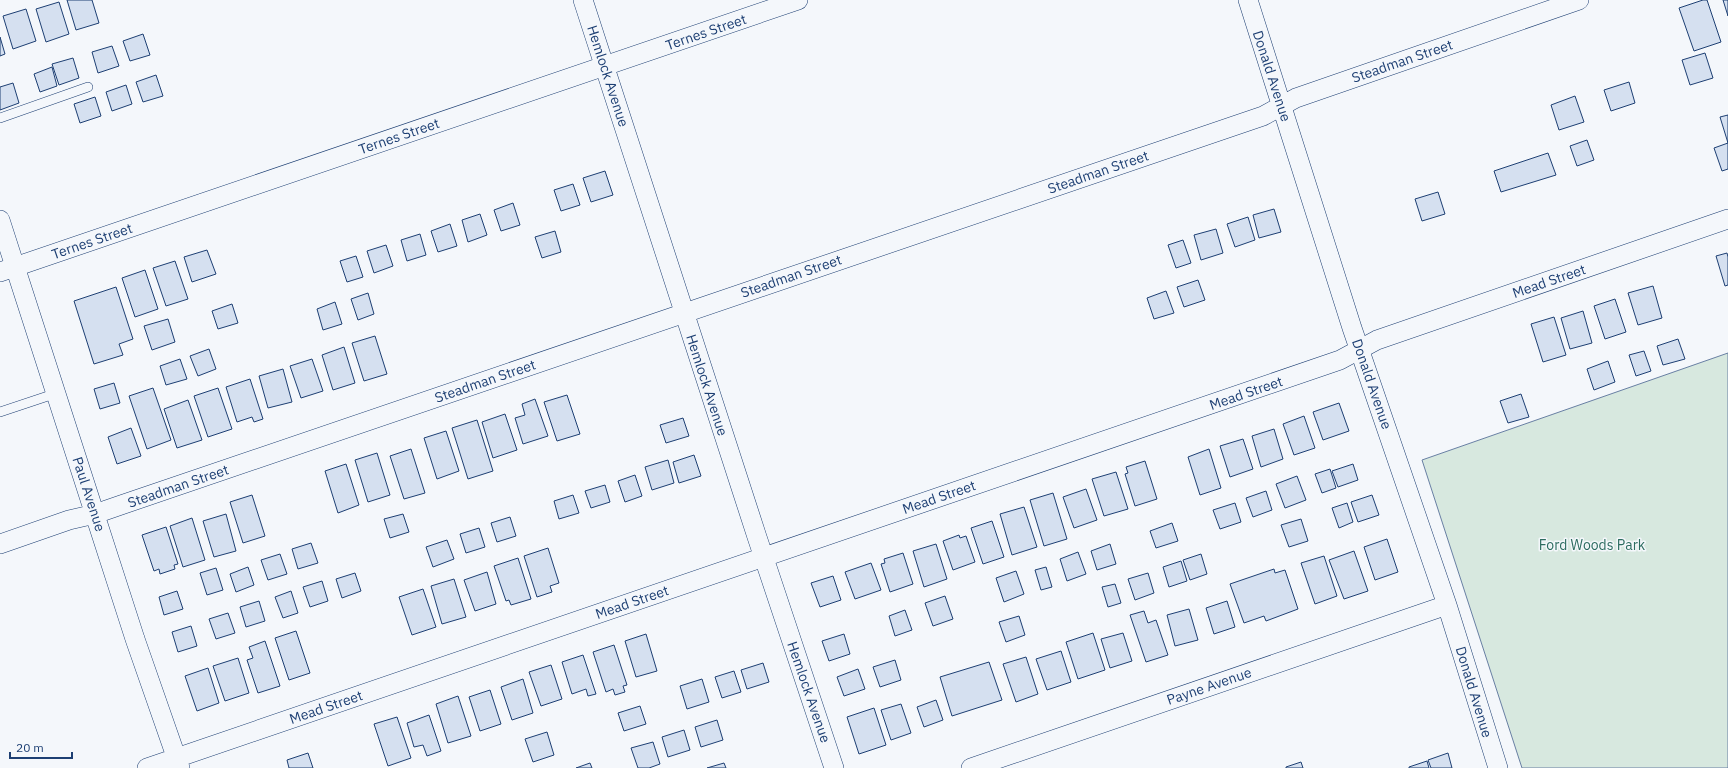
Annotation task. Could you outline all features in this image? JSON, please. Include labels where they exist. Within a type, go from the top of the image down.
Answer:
[{"type":"street","name":"Hemlock Avenue","points":[[583,0],[834,768]]},
{"type":"street","name":"Ternes Street","points":[[8,270],[798,0]]},
{"type":"street","name":"Donald Avenue","points":[[1248,0],[1360,350],[1447,605],[1498,768]]},
{"type":"street","name":"Steadman Street","points":[[0,544],[69,520],[95,514],[684,312],[1263,116],[1296,98],[1579,0]]},
{"type":"street","name":"Mead Street","points":[[147,768],[178,763],[764,557],[1340,360],[1377,340],[1728,219]]},
{"type":"street","name":"Paul Avenue","points":[[0,220],[8,270],[57,393],[138,646],[178,763]]},
{"type":"street","name":"Payne Avenue","points":[[971,768],[1447,605]]},
{"type":"lane","points":[[0,118],[88,87]]},
{"type":"lane","points":[[0,412],[57,393]]},
{"type":"green space","name":"Ford Woods Park","points":[[1728,353],[1728,768],[1522,768],[1422,460]]},
{"type":"building","points":[[67,0],[92,0],[99,23],[76,30]]},
{"type":"building","points":[[1707,0],[1721,42],[1694,51],[1679,8]]},
{"type":"building","points":[[1723,0],[1728,0],[1728,16]]},
{"type":"building","points":[[59,2],[69,34],[46,42],[36,9]]},
{"type":"building","points":[[26,9],[36,41],[13,49],[3,16]]},
{"type":"building","points":[[143,34],[150,55],[130,61],[123,41]]},
{"type":"building","points":[[0,37],[5,54],[0,56]]},
{"type":"building","points":[[112,46],[119,66],[98,73],[92,52]]},
{"type":"building","points":[[1705,53],[1713,78],[1690,85],[1682,60]]},
{"type":"building","points":[[73,58],[79,78],[59,85],[52,64]]},
{"type":"building","points":[[52,67],[57,86],[40,92],[34,74]]},
{"type":"building","points":[[156,75],[163,96],[143,102],[136,82]]},
{"type":"building","points":[[1629,82],[1635,103],[1611,111],[1604,90]]},
{"type":"building","points":[[13,83],[19,103],[0,110],[0,87]]},
{"type":"building","points":[[126,85],[132,104],[112,111],[106,92]]},
{"type":"building","points":[[1575,96],[1584,122],[1559,130],[1551,105]]},
{"type":"building","points":[[95,97],[101,116],[80,123],[74,104]]},
{"type":"building","points":[[1728,115],[1728,143],[1720,117]]},
{"type":"building","points":[[1587,140],[1594,160],[1577,166],[1570,146]]},
{"type":"building","points":[[1728,143],[1728,169],[1722,171],[1714,148]]},
{"type":"building","points":[[1548,153],[1556,175],[1501,192],[1494,171]]},
{"type":"building","points":[[605,171],[613,195],[591,202],[583,178]]},
{"type":"building","points":[[573,184],[580,205],[561,211],[554,190]]},
{"type":"building","points":[[1438,192],[1445,214],[1422,221],[1415,199]]},
{"type":"building","points":[[513,203],[520,225],[501,231],[494,210]]},
{"type":"building","points":[[1274,209],[1281,232],[1259,238],[1253,215]]},
{"type":"building","points":[[480,214],[487,235],[468,242],[462,220]]},
{"type":"building","points":[[1248,217],[1255,240],[1235,247],[1227,224]]},
{"type":"building","points":[[450,224],[457,246],[438,252],[431,231]]},
{"type":"building","points":[[1216,229],[1223,253],[1201,260],[1194,235]]},
{"type":"building","points":[[555,231],[561,252],[542,258],[535,237]]},
{"type":"building","points":[[420,234],[426,255],[407,261],[401,240]]},
{"type":"building","points":[[1183,240],[1191,263],[1176,268],[1168,245]]},
{"type":"building","points":[[386,245],[393,266],[374,273],[367,251]]},
{"type":"building","points":[[207,250],[216,274],[192,282],[184,257]]},
{"type":"building","points":[[1727,253],[1728,285],[1725,286],[1716,256]]},
{"type":"building","points":[[356,256],[363,277],[347,282],[340,261]]},
{"type":"building","points":[[175,261],[188,299],[166,306],[153,268]]},
{"type":"building","points":[[145,270],[158,309],[135,317],[122,278]]},
{"type":"building","points":[[1198,280],[1205,300],[1184,307],[1177,287]]},
{"type":"building","points":[[1653,286],[1662,318],[1638,325],[1628,293]]},
{"type":"building","points":[[116,287],[133,339],[119,344],[123,355],[94,364],[74,301]]},
{"type":"building","points":[[1166,291],[1174,313],[1154,319],[1147,298]]},
{"type":"building","points":[[368,293],[374,314],[358,320],[351,299]]},
{"type":"building","points":[[1615,299],[1626,332],[1605,339],[1594,306]]},
{"type":"building","points":[[335,302],[342,324],[323,330],[317,309]]},
{"type":"building","points":[[232,304],[238,323],[218,329],[212,311]]},
{"type":"building","points":[[1583,311],[1592,343],[1570,349],[1561,318]]},
{"type":"building","points":[[1554,317],[1566,355],[1543,362],[1531,324]]},
{"type":"building","points":[[168,319],[175,342],[152,350],[144,326]]},
{"type":"building","points":[[375,336],[387,374],[364,381],[352,343]]},
{"type":"building","points":[[1678,339],[1685,359],[1663,365],[1657,346]]},
{"type":"building","points":[[344,347],[355,383],[333,390],[322,355]]},
{"type":"building","points":[[209,349],[216,369],[198,376],[190,356]]},
{"type":"building","points":[[1644,351],[1651,371],[1636,376],[1629,355]]},
{"type":"building","points":[[180,359],[187,379],[166,385],[160,366]]},
{"type":"building","points":[[312,359],[323,391],[301,398],[290,366]]},
{"type":"building","points":[[1608,361],[1615,382],[1594,390],[1587,369]]},
{"type":"building","points":[[283,369],[292,402],[268,408],[259,376]]},
{"type":"building","points":[[250,379],[263,419],[254,422],[252,417],[237,422],[226,387]]},
{"type":"building","points":[[114,383],[120,403],[100,409],[94,389]]},
{"type":"building","points":[[153,388],[171,440],[147,449],[129,396]]},
{"type":"building","points":[[218,388],[232,429],[208,437],[194,396]]},
{"type":"building","points":[[1521,394],[1529,417],[1508,423],[1500,401]]},
{"type":"building","points":[[567,395],[580,434],[557,441],[544,402]]},
{"type":"building","points":[[535,399],[548,436],[523,444],[515,418],[525,415],[522,404]]},
{"type":"building","points":[[188,400],[202,440],[177,448],[164,409]]},
{"type":"building","points":[[1339,403],[1349,431],[1323,440],[1313,412]]},
{"type":"building","points":[[505,414],[517,450],[493,458],[482,422]]},
{"type":"building","points":[[1304,416],[1315,448],[1294,455],[1283,424]]},
{"type":"building","points":[[683,418],[689,436],[666,443],[660,425]]},
{"type":"building","points":[[477,420],[493,471],[468,479],[452,428]]},
{"type":"building","points":[[131,428],[141,456],[117,464],[108,437]]},
{"type":"building","points":[[1274,429],[1283,459],[1261,467],[1252,436]]},
{"type":"building","points":[[446,431],[459,471],[437,479],[424,438]]},
{"type":"building","points":[[1243,439],[1253,469],[1230,477],[1220,446]]},
{"type":"building","points":[[411,449],[425,493],[404,499],[390,456]]},
{"type":"building","points":[[1209,449],[1221,488],[1200,495],[1188,457]]},
{"type":"building","points":[[377,453],[390,495],[368,502],[355,460]]},
{"type":"building","points":[[694,455],[701,476],[679,483],[673,462]]},
{"type":"building","points":[[668,460],[674,483],[652,490],[645,467]]},
{"type":"building","points":[[1145,461],[1157,499],[1135,506],[1125,474],[1128,473],[1126,467]]},
{"type":"building","points":[[346,464],[359,505],[338,513],[325,471]]},
{"type":"building","points":[[1353,464],[1358,480],[1338,487],[1332,471]]},
{"type":"building","points":[[1330,469],[1336,488],[1322,493],[1315,474]]},
{"type":"building","points":[[1116,472],[1128,509],[1104,516],[1092,479]]},
{"type":"building","points":[[635,475],[642,496],[625,502],[618,481]]},
{"type":"building","points":[[1297,476],[1306,500],[1285,508],[1276,484]]},
{"type":"building","points":[[605,485],[610,502],[591,508],[585,491]]},
{"type":"building","points":[[1086,489],[1097,520],[1074,528],[1063,497]]},
{"type":"building","points":[[1266,491],[1272,510],[1253,517],[1246,498]]},
{"type":"building","points":[[1053,493],[1067,539],[1044,546],[1030,500]]},
{"type":"building","points":[[252,495],[265,536],[243,543],[230,502]]},
{"type":"building","points":[[573,495],[579,513],[559,519],[554,501]]},
{"type":"building","points":[[1372,495],[1379,515],[1358,522],[1351,502]]},
{"type":"building","points":[[1235,503],[1241,522],[1220,529],[1213,510]]},
{"type":"building","points":[[1347,503],[1353,522],[1339,528],[1332,508]]},
{"type":"building","points":[[1024,507],[1037,547],[1012,555],[1000,514]]},
{"type":"building","points":[[226,514],[236,551],[214,557],[203,521]]},
{"type":"building","points":[[403,514],[409,532],[390,538],[384,519]]},
{"type":"building","points":[[510,517],[516,536],[497,542],[491,523]]},
{"type":"building","points":[[192,518],[205,560],[183,567],[170,526]]},
{"type":"building","points":[[1301,519],[1308,541],[1289,547],[1281,525]]},
{"type":"building","points":[[992,521],[1004,557],[983,564],[971,528]]},
{"type":"building","points":[[1172,523],[1178,541],[1156,548],[1150,531]]},
{"type":"building","points":[[166,527],[178,564],[174,565],[175,569],[160,574],[159,569],[154,571],[142,535]]},
{"type":"building","points":[[479,528],[485,547],[466,553],[460,534]]},
{"type":"building","points":[[959,535],[960,538],[966,536],[975,562],[953,570],[943,541]]},
{"type":"building","points":[[1387,539],[1398,572],[1375,580],[1364,547]]},
{"type":"building","points":[[447,540],[454,559],[433,567],[426,547]]},
{"type":"building","points":[[311,543],[318,563],[298,569],[292,549]]},
{"type":"building","points":[[936,544],[947,579],[924,587],[913,551]]},
{"type":"building","points":[[1110,544],[1116,564],[1097,570],[1091,551]]},
{"type":"building","points":[[548,548],[559,583],[550,586],[552,592],[537,597],[524,556]]},
{"type":"building","points":[[1354,551],[1368,591],[1344,599],[1329,560]]},
{"type":"building","points":[[1078,552],[1086,574],[1067,581],[1060,559]]},
{"type":"building","points":[[903,553],[913,584],[890,592],[881,564],[885,563],[884,559]]},
{"type":"building","points":[[280,554],[287,574],[268,580],[261,560]]},
{"type":"building","points":[[1201,554],[1207,574],[1190,580],[1183,560]]},
{"type":"building","points":[[1324,556],[1337,596],[1315,604],[1301,563]]},
{"type":"building","points":[[518,558],[531,599],[511,605],[509,600],[506,601],[494,566]]},
{"type":"building","points":[[1181,561],[1187,581],[1169,587],[1163,567]]},
{"type":"building","points":[[871,563],[881,590],[855,599],[845,572]]},
{"type":"building","points":[[248,567],[254,585],[236,592],[230,574]]},
{"type":"building","points":[[1046,567],[1052,587],[1041,590],[1035,570]]},
{"type":"building","points":[[216,568],[223,590],[207,595],[200,573]]},
{"type":"building","points":[[1274,569],[1275,573],[1285,570],[1298,609],[1266,621],[1264,616],[1244,623],[1230,584]]},
{"type":"building","points":[[1016,571],[1024,594],[1004,602],[996,578]]},
{"type":"building","points":[[487,572],[496,604],[475,611],[464,580]]},
{"type":"building","points":[[355,573],[361,591],[342,598],[336,579]]},
{"type":"building","points":[[1148,573],[1154,593],[1135,600],[1128,579]]},
{"type":"building","points":[[833,576],[841,600],[820,607],[811,583]]},
{"type":"building","points":[[454,579],[466,617],[442,624],[431,586]]},
{"type":"building","points":[[322,581],[328,601],[310,607],[303,587]]},
{"type":"building","points":[[1115,584],[1121,603],[1108,607],[1102,587]]},
{"type":"building","points":[[423,589],[436,627],[412,635],[399,597]]},
{"type":"building","points":[[177,591],[183,609],[164,615],[159,597]]},
{"type":"building","points":[[291,591],[298,613],[283,618],[275,597]]},
{"type":"building","points":[[945,596],[953,619],[933,626],[925,603]]},
{"type":"building","points":[[259,601],[265,621],[246,627],[240,607]]},
{"type":"building","points":[[1227,601],[1235,627],[1214,634],[1206,608]]},
{"type":"building","points":[[1189,609],[1198,640],[1175,646],[1167,615]]},
{"type":"building","points":[[905,610],[912,630],[895,636],[889,616]]},
{"type":"building","points":[[1144,611],[1148,623],[1156,620],[1168,655],[1146,662],[1130,615]]},
{"type":"building","points":[[228,613],[235,633],[216,639],[209,619]]},
{"type":"building","points":[[1019,616],[1025,635],[1006,642],[999,622]]},
{"type":"building","points":[[191,626],[197,646],[178,652],[172,632]]},
{"type":"building","points":[[296,631],[310,673],[289,680],[275,638]]},
{"type":"building","points":[[1093,633],[1105,670],[1078,679],[1066,642]]},
{"type":"building","points":[[1123,633],[1132,661],[1110,668],[1101,639]]},
{"type":"building","points":[[646,634],[657,671],[636,677],[625,641]]},
{"type":"building","points":[[844,634],[850,654],[829,661],[822,641]]},
{"type":"building","points":[[265,641],[280,686],[258,693],[247,660],[253,658],[249,647]]},
{"type":"building","points":[[614,645],[627,685],[623,686],[625,692],[615,695],[613,689],[606,692],[593,652]]},
{"type":"building","points":[[1061,651],[1071,682],[1047,690],[1036,659]]},
{"type":"building","points":[[583,655],[596,694],[588,696],[586,689],[572,694],[562,662]]},
{"type":"building","points":[[1026,657],[1038,694],[1016,702],[1003,664]]},
{"type":"building","points":[[238,658],[249,693],[225,701],[213,666]]},
{"type":"building","points":[[895,660],[901,680],[880,687],[873,667]]},
{"type":"building","points":[[989,662],[1002,700],[952,716],[940,677]]},
{"type":"building","points":[[763,663],[769,682],[747,689],[741,670]]},
{"type":"building","points":[[551,665],[562,699],[541,706],[529,672]]},
{"type":"building","points":[[208,668],[219,703],[197,711],[185,676]]},
{"type":"building","points":[[858,669],[865,689],[844,696],[837,677]]},
{"type":"building","points":[[734,671],[741,692],[722,698],[715,677]]},
{"type":"building","points":[[523,679],[533,713],[512,720],[501,687]]},
{"type":"building","points":[[702,679],[709,702],[687,709],[680,686]]},
{"type":"building","points":[[490,690],[501,724],[480,731],[469,697]]},
{"type":"building","points":[[458,696],[471,736],[448,743],[436,704]]},
{"type":"building","points":[[936,700],[943,720],[924,727],[917,707]]},
{"type":"building","points":[[901,704],[911,733],[891,740],[881,710]]},
{"type":"building","points":[[640,706],[646,724],[624,731],[618,713]]},
{"type":"building","points":[[874,708],[886,745],[859,754],[847,717]]},
{"type":"building","points":[[429,715],[441,751],[427,756],[423,745],[414,747],[407,723]]},
{"type":"building","points":[[397,717],[411,758],[388,766],[374,724]]},
{"type":"building","points":[[717,720],[723,740],[701,747],[695,727]]},
{"type":"building","points":[[684,730],[690,750],[668,757],[662,737]]},
{"type":"building","points":[[547,732],[554,755],[533,762],[525,739]]},
{"type":"building","points":[[653,742],[660,764],[649,768],[638,768],[631,748]]},
{"type":"building","points":[[308,753],[313,768],[289,768],[287,760]]},
{"type":"building","points":[[1448,753],[1452,768],[1431,768],[1428,760]]},
{"type":"building","points":[[1427,761],[1429,768],[1409,768],[1409,767]]},
{"type":"building","points":[[1301,762],[1303,768],[1286,768],[1286,767]]},
{"type":"building","points":[[590,763],[592,768],[576,768]]},
{"type":"building","points":[[724,763],[726,768],[707,768]]}]
